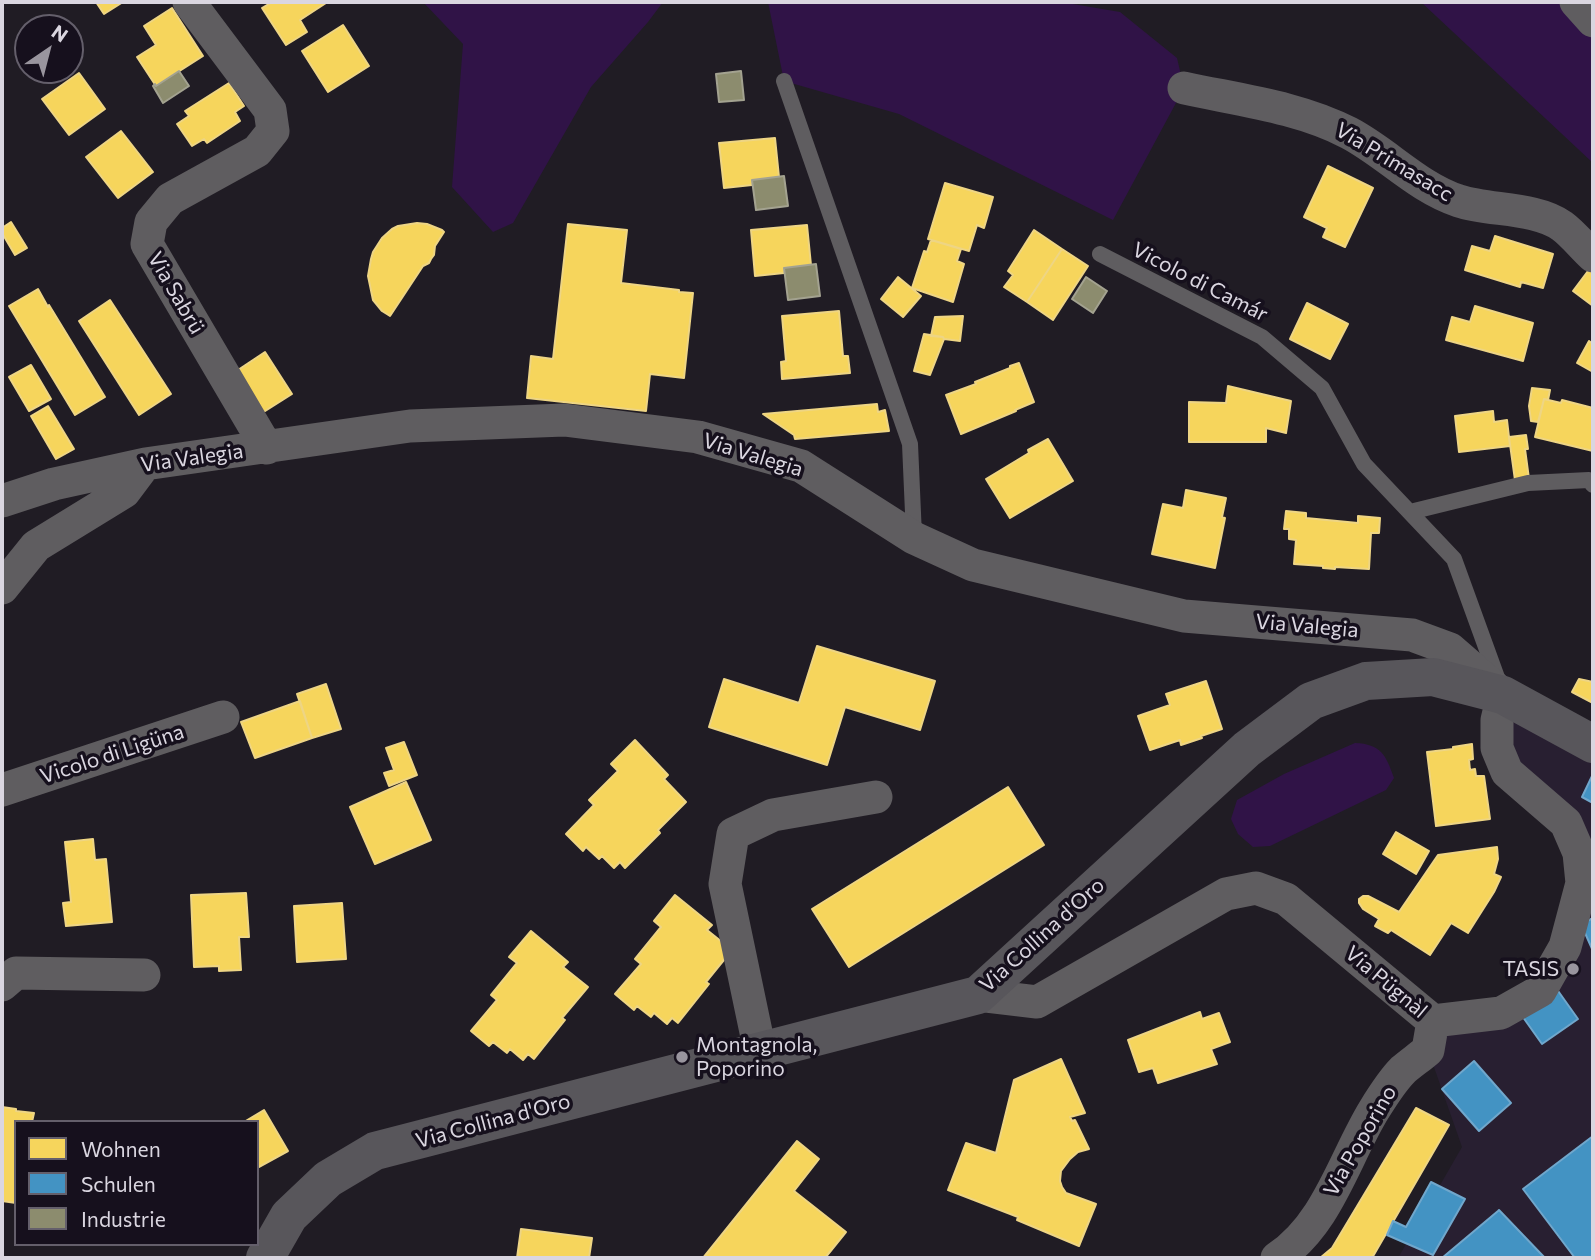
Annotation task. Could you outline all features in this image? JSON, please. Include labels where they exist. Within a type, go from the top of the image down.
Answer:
[{"type":"street","name":"Via Sabrü","points":[[189,2],[270,110],[272,131],[257,151],[170,199],[151,222],[147,243],[267,448]]},
{"type":"street","points":[[1576,2],[1593,21]]},
{"type":"street","name":"Via Primasacc","points":[[1184,88],[1324,121],[1352,135],[1430,188],[1460,201],[1545,217],[1563,226],[1593,256]]},
{"type":"street","name":"Via Valegia","points":[[2,501],[54,484],[145,464],[267,448],[340,435],[410,426],[564,420],[698,438],[801,466],[914,538],[974,565],[1184,616],[1412,635],[1450,649],[1503,695]]},
{"type":"street","points":[[2,587],[36,546],[124,492],[145,464]]},
{"type":"street","name":"Via Collina d'Oro","points":[[265,1258],[289,1216],[328,1179],[375,1151],[978,995],[1247,749],[1311,701],[1366,681],[1433,677],[1503,695],[1593,744]]},
{"type":"street","name":"Via Pügnàl","points":[[978,995],[1037,1002],[1226,894],[1256,888],[1286,899],[1433,1021],[1501,1013],[1540,991],[1564,947],[1582,883],[1579,852],[1566,823],[1507,772],[1497,748],[1497,720],[1503,695]]},
{"type":"street","name":"Vicolo di Ligüna","points":[[2,790],[223,717]]},
{"type":"street","points":[[760,1051],[725,884],[733,834],[773,815],[876,797]]},
{"type":"street","points":[[2,985],[16,973],[144,975]]},
{"type":"street","name":"Via Poporino","points":[[1278,1258],[1299,1239],[1317,1216],[1374,1110],[1401,1072],[1428,1050],[1433,1021]]},
{"type":"lane","points":[[784,81],[910,444],[914,538]]},
{"type":"lane","name":"Vicolo di Camár","points":[[1100,254],[1262,337],[1322,388],[1364,464],[1454,559],[1503,695]]},
{"type":"lane","points":[[1410,512],[1528,483],[1589,480],[1593,485]]},
{"type":"shaded area","points":[[423,2],[663,2],[591,87],[513,223],[493,232],[452,187],[463,44]]},
{"type":"shaded area","points":[[768,2],[1061,2],[1120,12],[1177,58],[1184,88],[1113,220],[899,114],[784,81]]},
{"type":"shaded area","points":[[1421,2],[1593,2],[1593,163]]},
{"type":"shaded area","name":"TASIS","points":[[1503,695],[1593,744],[1593,1258],[1398,1258],[1462,1147],[1428,1050],[1433,1021],[1540,991],[1579,852],[1507,772]]},
{"type":"shaded area","points":[[1355,743],[1377,748],[1385,757],[1394,778],[1386,790],[1270,846],[1253,847],[1238,834],[1231,819],[1237,800],[1284,774]]},
{"type":"building: Wohnen","points":[[96,2],[123,2],[104,14]]},
{"type":"building: Wohnen","points":[[272,2],[326,3],[300,20],[307,32],[286,45],[262,8]]},
{"type":"building: Wohnen","points":[[172,8],[203,56],[156,86],[137,57],[156,45],[144,26]]},
{"type":"building: Wohnen","points":[[343,25],[369,66],[328,92],[302,51]]},
{"type":"building: Wohnen","points":[[84,80],[105,109],[69,135],[42,99],[63,84],[84,84]]},
{"type":"building: Wohnen","points":[[229,83],[244,106],[235,112],[240,121],[207,143],[204,139],[192,146],[177,124],[189,116],[185,111]]},
{"type":"building: Wohnen","points":[[121,131],[153,172],[118,198],[86,157]]},
{"type":"building: Wohnen","points":[[775,138],[779,177],[752,180],[752,185],[724,188],[719,143]]},
{"type":"building: Wohnen","points":[[1328,166],[1373,188],[1345,247],[1323,237],[1327,228],[1304,217]]},
{"type":"building: Wohnen","points":[[945,183],[993,197],[984,228],[977,225],[969,251],[928,239]]},
{"type":"building: Wohnen","points":[[11,222],[27,248],[15,255],[2,233],[2,228]]},
{"type":"building: Wohnen","points":[[417,223],[427,224],[444,232],[429,263],[423,266],[390,316],[373,300],[368,276],[373,252],[392,229]]},
{"type":"building: Wohnen","points":[[568,224],[627,230],[621,283],[693,293],[684,378],[650,374],[646,411],[527,398],[531,356],[553,359]]},
{"type":"building: Wohnen","points":[[807,225],[811,265],[784,268],[784,273],[755,276],[751,230]]},
{"type":"building: Wohnen","points":[[1034,230],[1062,249],[1027,302],[1004,287],[1013,275],[1008,271]]},
{"type":"building: Wohnen","points":[[1495,236],[1553,254],[1543,288],[1521,282],[1520,287],[1465,270],[1472,246],[1490,251]]},
{"type":"building: Wohnen","points":[[931,240],[961,249],[957,261],[964,264],[953,302],[912,288],[924,251],[927,252]]},
{"type":"building: Wohnen","points":[[1062,249],[1088,266],[1053,320],[1027,302]]},
{"type":"building: Wohnen","points":[[1591,267],[1593,268],[1593,306],[1573,291]]},
{"type":"building: Wohnen","points":[[898,277],[921,296],[903,317],[881,299]]},
{"type":"building: Wohnen","points":[[38,289],[105,397],[75,415],[9,306]]},
{"type":"building: Wohnen","points":[[110,300],[171,394],[139,415],[79,321]]},
{"type":"building: Wohnen","points":[[1307,303],[1348,324],[1330,359],[1290,339]]},
{"type":"building: Wohnen","points":[[1475,306],[1533,323],[1523,361],[1446,340],[1452,317],[1470,322]]},
{"type":"building: Wohnen","points":[[839,311],[843,356],[848,356],[850,373],[782,379],[781,362],[786,361],[782,316]]},
{"type":"building: Wohnen","points":[[963,316],[960,341],[931,336],[935,317]]},
{"type":"building: Wohnen","points":[[924,334],[944,339],[930,375],[914,371]]},
{"type":"building: Wohnen","points":[[1589,341],[1593,344],[1593,372],[1577,363]]},
{"type":"building: Wohnen","points":[[265,352],[292,394],[262,413],[235,372]]},
{"type":"building: Wohnen","points":[[1019,363],[1034,402],[961,434],[946,395]]},
{"type":"building: Wohnen","points":[[31,365],[51,399],[29,411],[9,377]]},
{"type":"building: Wohnen","points":[[1228,386],[1291,401],[1286,433],[1266,428],[1266,442],[1189,442],[1189,402],[1226,403]]},
{"type":"building: Wohnen","points":[[1532,388],[1550,390],[1548,400],[1544,399],[1538,422],[1531,421],[1529,406]]},
{"type":"building: Wohnen","points":[[1544,399],[1561,403],[1562,400],[1593,408],[1593,451],[1535,437]]},
{"type":"building: Wohnen","points":[[877,404],[878,412],[885,410],[889,431],[795,439],[794,435],[763,414]]},
{"type":"building: Wohnen","points":[[48,406],[74,449],[56,459],[31,416]]},
{"type":"building: Wohnen","points":[[1493,411],[1494,422],[1507,420],[1510,446],[1459,452],[1455,416]]},
{"type":"building: Wohnen","points":[[1526,435],[1529,479],[1515,480],[1509,437]]},
{"type":"building: Wohnen","points":[[1048,439],[1073,481],[1010,518],[986,479]]},
{"type":"building: Wohnen","points":[[1186,490],[1226,498],[1222,517],[1225,518],[1215,568],[1152,554],[1163,504],[1183,508]]},
{"type":"building: Wohnen","points":[[1286,511],[1306,513],[1306,518],[1358,523],[1358,516],[1380,518],[1379,533],[1371,533],[1369,569],[1335,569],[1294,564],[1296,540],[1289,539],[1289,529],[1284,529]]},
{"type":"building: Wohnen","points":[[817,646],[935,681],[920,730],[845,707],[827,765],[709,727],[724,679],[799,703]]},
{"type":"building: Wohnen","points":[[1579,679],[1593,682],[1593,703],[1572,692]]},
{"type":"building: Wohnen","points":[[1206,681],[1222,729],[1181,745],[1180,740],[1150,750],[1138,716],[1170,705],[1166,694]]},
{"type":"building: Wohnen","points":[[326,684],[341,729],[312,738],[297,694]]},
{"type":"building: Wohnen","points":[[300,701],[312,738],[255,758],[241,722]]},
{"type":"building: Wohnen","points":[[635,740],[668,775],[664,779],[686,802],[625,868],[620,862],[614,868],[602,856],[599,859],[586,847],[583,851],[566,834],[594,805],[589,800],[618,771],[611,764]]},
{"type":"building: Wohnen","points":[[404,742],[417,775],[389,786],[384,773],[394,770],[386,748]]},
{"type":"building: Wohnen","points":[[1472,744],[1473,759],[1469,760],[1470,770],[1475,769],[1476,776],[1484,776],[1490,819],[1436,826],[1427,752]]},
{"type":"building: Wohnen","points":[[406,782],[431,840],[375,864],[350,807]]},
{"type":"building: Wohnen","points":[[1008,787],[1044,845],[849,967],[812,909]]},
{"type":"building: Wohnen","points":[[1396,832],[1429,851],[1416,874],[1383,854]]},
{"type":"building: Wohnen","points":[[93,839],[95,860],[106,859],[112,922],[66,926],[63,903],[71,902],[65,842]]},
{"type":"building: Wohnen","points":[[1497,847],[1498,859],[1494,874],[1501,877],[1494,892],[1468,933],[1451,923],[1430,955],[1391,930],[1388,933],[1375,926],[1379,919],[1363,909],[1359,903],[1359,899],[1368,896],[1399,912],[1438,855]]},
{"type":"building: Wohnen","points":[[246,893],[249,937],[239,937],[241,970],[219,971],[219,966],[194,967],[191,895]]},
{"type":"building: Wohnen","points":[[675,895],[712,925],[707,930],[732,950],[678,1023],[672,1018],[667,1024],[654,1013],[651,1017],[637,1006],[634,1010],[615,994],[641,964],[635,959],[661,927],[654,921]]},
{"type":"building: Wohnen","points":[[342,903],[346,959],[297,962],[294,906]]},
{"type":"building: Wohnen","points":[[531,931],[568,962],[563,967],[588,987],[562,1018],[565,1020],[534,1059],[528,1054],[523,1060],[510,1049],[507,1053],[493,1042],[489,1046],[471,1031],[497,1000],[491,995],[517,963],[509,957]]},
{"type":"building: Wohnen","points":[[1200,1012],[1202,1019],[1219,1013],[1230,1042],[1211,1049],[1217,1064],[1158,1083],[1153,1068],[1139,1072],[1128,1040]]},
{"type":"building: Wohnen","points":[[1061,1059],[1085,1113],[1070,1117],[1072,1121],[1075,1120],[1089,1149],[1078,1152],[1070,1159],[1061,1171],[1060,1181],[1066,1193],[1096,1204],[1079,1246],[1017,1220],[1018,1217],[948,1190],[966,1143],[996,1153],[1014,1080]]},
{"type":"building: Wohnen","points":[[2,1107],[34,1113],[32,1120],[14,1120],[14,1203],[2,1201]]},
{"type":"building: Wohnen","points":[[1416,1108],[1449,1125],[1372,1258],[1320,1258],[1332,1248]]},
{"type":"building: Wohnen","points":[[264,1110],[288,1151],[259,1167],[259,1120],[247,1120]]},
{"type":"building: Wohnen","points":[[797,1141],[819,1159],[794,1191],[846,1232],[825,1258],[703,1258]]},
{"type":"building: Wohnen","points":[[521,1229],[592,1238],[589,1258],[517,1258]]},
{"type":"building: Schulen","points":[[1593,774],[1593,803],[1582,797]]},
{"type":"building: Schulen","points":[[1593,918],[1593,951],[1581,924]]},
{"type":"building: Schulen","points":[[1556,988],[1578,1019],[1542,1044],[1520,1013]]},
{"type":"building: Schulen","points":[[1474,1061],[1511,1103],[1479,1131],[1442,1089]]},
{"type":"building: Schulen","points":[[1593,1136],[1593,1258],[1575,1258],[1523,1189]]},
{"type":"building: Schulen","points":[[1431,1182],[1465,1199],[1433,1255],[1387,1235],[1393,1221],[1406,1227]]},
{"type":"building: Schulen","points":[[1498,1211],[1545,1258],[1442,1258]]},
{"type":"building: Industrie","points":[[179,71],[189,86],[163,103],[153,86]]},
{"type":"building: Industrie","points":[[741,71],[744,100],[719,102],[716,74]]},
{"type":"building: Industrie","points":[[784,176],[788,206],[756,210],[752,180]]},
{"type":"building: Industrie","points":[[816,264],[820,296],[788,300],[784,268]]},
{"type":"building: Industrie","points":[[1086,277],[1107,291],[1093,313],[1072,299]]},
{"type":"place","name":"TASIS","points":[[1573,969]]},
{"type":"place","name":"Montagnola, Poporino","points":[[682,1057]]}]
